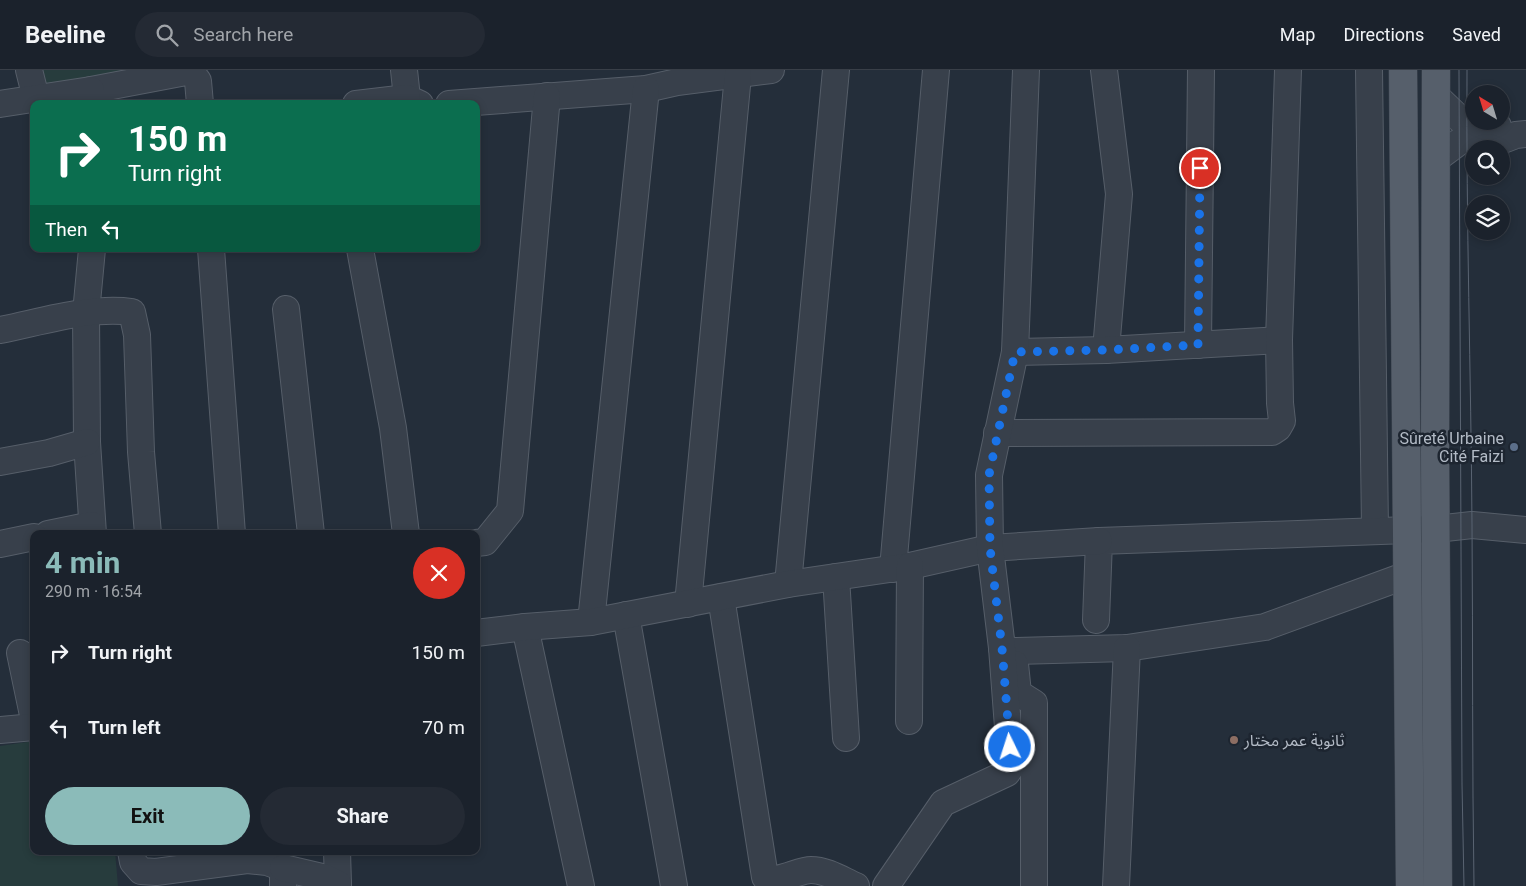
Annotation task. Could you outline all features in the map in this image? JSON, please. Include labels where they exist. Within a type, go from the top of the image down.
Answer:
[{"type":"main road","points":[[1403,70],[1410,886]]},
{"type":"main road","points":[[1436,70],[1438,886]]},
{"type":"street","points":[[29,70],[36,98]]},
{"type":"street","points":[[404,70],[413,100]]},
{"type":"street","points":[[480,101],[646,89],[676,76],[738,75],[771,70]]},
{"type":"street","points":[[788,584],[836,70]]},
{"type":"street","points":[[909,721],[902,567],[936,70]]},
{"type":"street","points":[[1026,70],[1015,352],[989,475],[990,548],[1008,650],[1018,693],[1034,703],[1034,886]]},
{"type":"street","points":[[1104,70],[1119,194],[1106,350]]},
{"type":"street","points":[[1198,345],[1201,70]]},
{"type":"street","points":[[997,433],[1272,432],[1278,428],[1282,421],[1279,340],[1288,70]]},
{"type":"street","points":[[1369,70],[1375,530]]},
{"type":"street","points":[[0,104],[36,98],[91,97],[186,72],[192,73],[198,81],[200,100]]},
{"type":"street","points":[[688,604],[738,75]]},
{"type":"street","points":[[591,622],[646,89]]},
{"type":"street","points":[[480,542],[484,542],[510,511],[547,96]]},
{"type":"street","points":[[1437,97],[1459,119],[1466,122],[1472,131],[1504,140],[1521,134]]},
{"type":"street","points":[[1436,159],[1472,131]]},
{"type":"street","points":[[92,252],[86,313],[87,442],[92,529]]},
{"type":"street","points":[[211,252],[232,530]]},
{"type":"street","points":[[361,252],[393,428],[406,530]]},
{"type":"street","points":[[286,309],[311,530]]},
{"type":"street","points":[[0,330],[86,313],[120,310],[132,312],[137,335],[141,452],[148,530]]},
{"type":"street","points":[[1015,352],[1106,350],[1279,340]]},
{"type":"street","points":[[0,462],[49,453],[87,442]]},
{"type":"street","points":[[480,633],[591,622],[788,584],[902,567],[990,548],[1099,541],[1436,529],[1472,525],[1526,530]]},
{"type":"street","points":[[0,544],[30,538]]},
{"type":"street","points":[[1096,620],[1099,541]]},
{"type":"street","points":[[1008,650],[1127,648],[1265,627],[1408,575]]},
{"type":"street","points":[[836,577],[846,738]]},
{"type":"street","points":[[721,597],[765,881],[810,870],[824,872],[856,886]]},
{"type":"street","points":[[626,615],[674,886]]},
{"type":"street","points":[[525,627],[581,886]]},
{"type":"street","points":[[1116,886],[1127,648]]},
{"type":"street","points":[[886,886],[943,803],[1007,773],[1011,767],[1008,650]]},
{"type":"street","points":[[18,654],[30,704]]},
{"type":"street","points":[[0,730],[30,727]]},
{"type":"street","points":[[132,855],[133,862],[141,871],[156,872],[247,860],[326,878],[338,885]]},
{"type":"street","points":[[337,855],[338,885]]},
{"type":"green space","points":[[38,70],[129,70],[43,85]]},
{"type":"green space","points":[[30,742],[30,855],[115,855],[118,886],[0,886],[0,746]]},
{"type":"tram line","points":[[1459,70],[1464,886]]},
{"type":"tram line","points":[[1467,70],[1474,886]]},
{"type":"place","name":"Sûreté Urbaine Cité Faizi","points":[[1514,447]]},
{"type":"place","name":"ثانوية عمر مختار","points":[[1234,740]]},
{"type":"route","points":[[1010,747],[1002,648],[990,548],[989,475],[1015,352],[1198,345],[1200,168]]}]
